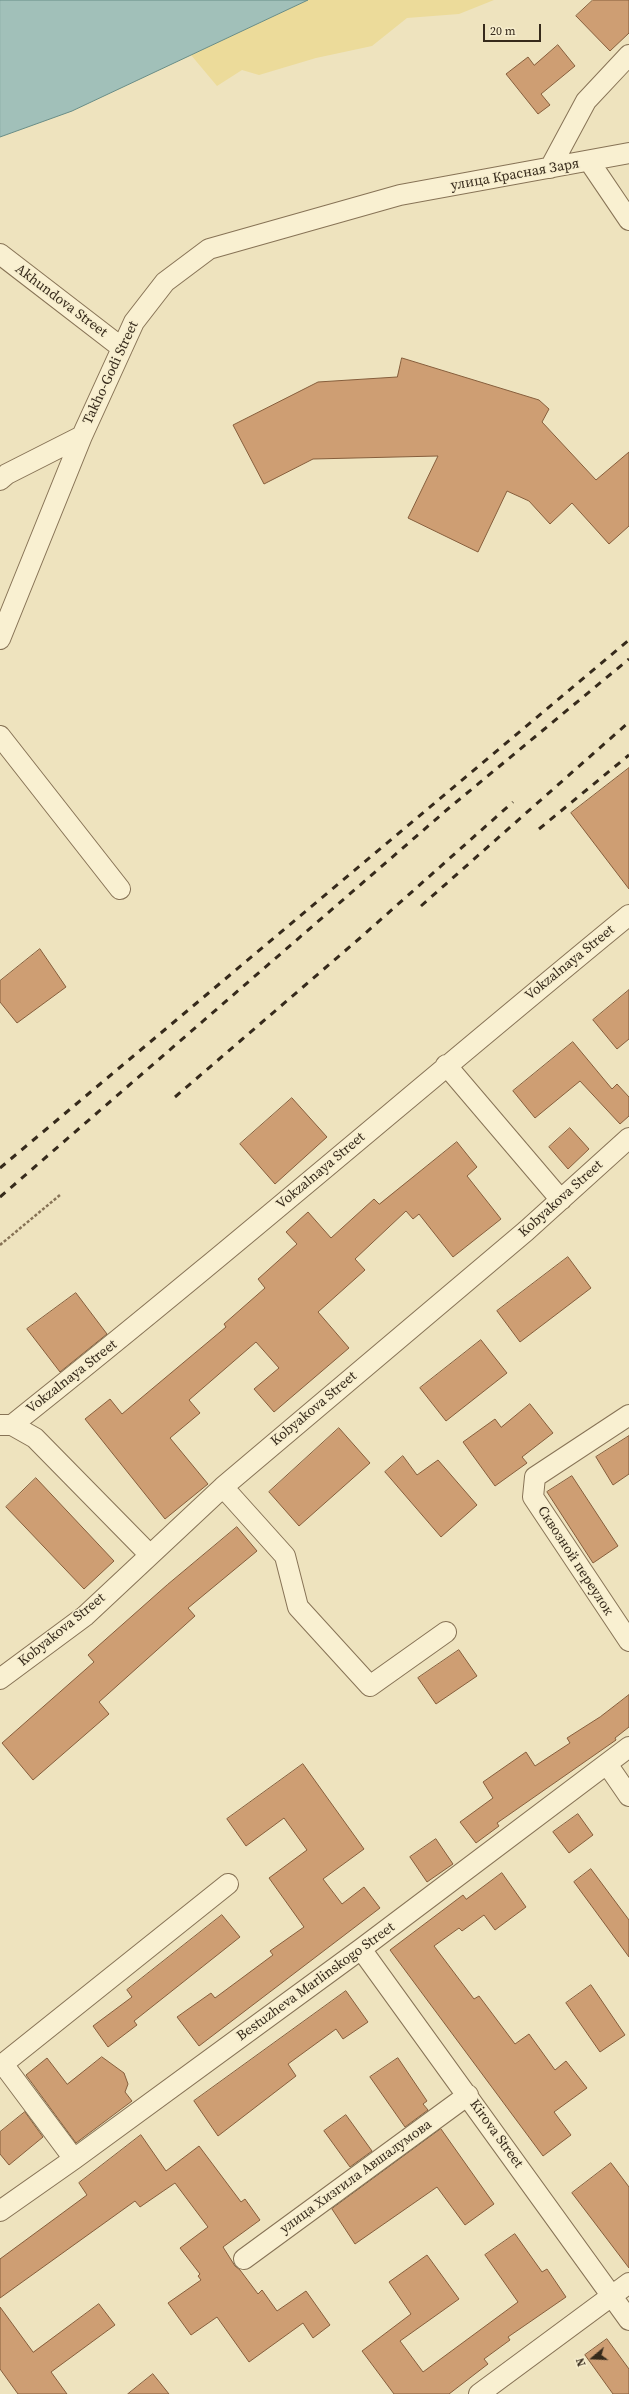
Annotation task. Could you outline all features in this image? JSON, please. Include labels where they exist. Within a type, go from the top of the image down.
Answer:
[{"type":"street","points":[[550,168],[586,101],[629,55]]},
{"type":"street","name":"улица Красная Заря","points":[[400,195],[629,153]]},
{"type":"street","points":[[589,161],[629,220]]},
{"type":"street","name":"Takho-Godi Street","points":[[0,639],[82,436],[134,322],[165,282],[209,249],[400,195]]},
{"type":"street","name":"Akhundova Street","points":[[0,254],[122,348]]},
{"type":"street","points":[[0,480],[7,474],[82,436]]},
{"type":"street","points":[[0,736],[120,889]]},
{"type":"street","name":"Vokzalnaya Street","points":[[149,1554],[35,1438],[6,1425],[143,1321],[446,1066],[629,915]]},
{"type":"street","points":[[446,1066],[561,1200]]},
{"type":"street","name":"Kobyakova Street","points":[[0,1679],[85,1616],[149,1554],[222,1487],[561,1200],[629,1138]]},
{"type":"street","name":"Сквозной переулок","points":[[629,1415],[534,1478],[533,1497],[629,1641]]},
{"type":"street","points":[[222,1487],[285,1556],[298,1607],[370,1686],[446,1632]]},
{"type":"street","name":"Bestuzheva Marlinskogo Street","points":[[0,2211],[74,2159],[361,1949],[629,1747]]},
{"type":"street","points":[[607,1764],[629,1796]]},
{"type":"street","points":[[74,2159],[3,2064],[228,1884]]},
{"type":"street","name":"Kirova Street","points":[[361,1949],[468,2095],[629,2320]]},
{"type":"street","name":"улица Хизгила Авшалумова","points":[[244,2259],[468,2095]]},
{"type":"street","points":[[478,2394],[629,2283]]},
{"type":"path","points":[[0,1246],[60,1195]]},
{"type":"sand","points":[[308,0],[494,0],[459,14],[407,18],[372,46],[316,58],[259,75],[242,70],[217,86],[191,55]]},
{"type":"water","points":[[0,0],[308,0],[72,111],[0,137]]},
{"type":"building","points":[[593,0],[629,0],[629,33],[610,51],[576,16]]},
{"type":"building","points":[[558,45],[575,66],[541,94],[550,105],[538,114],[506,74],[528,57],[534,65]]},
{"type":"building","points":[[402,358],[539,400],[549,409],[542,422],[596,480],[629,452],[629,526],[609,544],[572,503],[550,524],[529,501],[507,491],[478,552],[408,518],[438,456],[313,459],[264,484],[233,425],[318,382],[397,377]]},
{"type":"building","points":[[629,768],[629,889],[571,813]]},
{"type":"building","points":[[40,949],[66,987],[17,1023],[0,1002],[0,981]]},
{"type":"building","points":[[629,990],[629,1039],[617,1049],[593,1020]]},
{"type":"building","points":[[573,1042],[612,1089],[617,1084],[629,1097],[629,1116],[620,1124],[580,1081],[535,1118],[513,1091]]},
{"type":"building","points":[[292,1098],[327,1137],[275,1184],[240,1144]]},
{"type":"building","points":[[570,1128],[589,1149],[568,1169],[549,1147]]},
{"type":"building","points":[[457,1142],[477,1167],[467,1176],[501,1219],[453,1257],[419,1214],[413,1219],[406,1211],[355,1259],[365,1270],[318,1312],[349,1348],[274,1412],[254,1389],[279,1368],[256,1342],[189,1400],[200,1413],[170,1438],[208,1484],[165,1519],[85,1419],[110,1399],[122,1414],[226,1327],[224,1324],[265,1288],[258,1279],[297,1244],[286,1232],[308,1212],[331,1238],[374,1199],[379,1204]]},
{"type":"building","points":[[568,1257],[591,1288],[520,1342],[497,1311]]},
{"type":"building","points":[[76,1293],[107,1334],[60,1372],[27,1329]]},
{"type":"building","points":[[481,1340],[507,1373],[446,1421],[420,1388]]},
{"type":"building","points":[[530,1404],[553,1433],[522,1457],[527,1463],[495,1486],[463,1442],[495,1419],[501,1427]]},
{"type":"building","points":[[339,1428],[370,1463],[299,1526],[269,1492]]},
{"type":"building","points":[[629,1436],[629,1474],[613,1485],[596,1457]]},
{"type":"building","points":[[403,1456],[417,1475],[438,1460],[477,1505],[441,1537],[385,1472]]},
{"type":"building","points":[[572,1476],[618,1546],[593,1563],[547,1492]]},
{"type":"building","points":[[36,1478],[114,1561],[84,1589],[6,1507]]},
{"type":"building","points":[[237,1527],[257,1551],[188,1608],[195,1616],[99,1702],[109,1714],[33,1780],[2,1743],[94,1662],[88,1655],[167,1585]]},
{"type":"building","points":[[459,1650],[477,1676],[436,1704],[418,1678]]},
{"type":"building","points":[[629,1695],[629,1727],[615,1738],[616,1740],[497,1823],[499,1826],[476,1843],[460,1822],[493,1798],[483,1782],[526,1752],[535,1766],[570,1743],[567,1738],[600,1717]]},
{"type":"building","points":[[303,1764],[364,1849],[323,1879],[342,1904],[364,1887],[380,1908],[199,2046],[177,2017],[211,1993],[215,1998],[273,1955],[270,1951],[304,1927],[269,1878],[307,1850],[284,1818],[246,1846],[227,1819]]},
{"type":"building","points":[[578,1814],[593,1835],[569,1853],[553,1832]]},
{"type":"building","points":[[436,1839],[453,1864],[427,1882],[410,1857]]},
{"type":"building","points":[[591,1869],[629,1920],[629,1957],[574,1882]]},
{"type":"building","points":[[502,1873],[526,1907],[495,1930],[484,1915],[462,1931],[459,1928],[434,1946],[474,1999],[479,1996],[515,2044],[529,2034],[555,2070],[566,2061],[587,2088],[554,2112],[571,2135],[543,2156],[390,1950],[463,1895],[466,1899]]},
{"type":"building","points":[[222,1915],[240,1937],[134,2021],[137,2025],[108,2047],[93,2026],[132,1997],[127,1990]]},
{"type":"building","points":[[591,1985],[625,2035],[600,2052],[566,2003]]},
{"type":"building","points":[[346,1991],[368,2022],[343,2039],[336,2029],[288,2064],[296,2076],[218,2136],[194,2101]]},
{"type":"building","points":[[102,2057],[124,2073],[128,2084],[125,2092],[132,2101],[76,2143],[26,2075],[47,2058],[67,2084]]},
{"type":"building","points":[[398,2058],[427,2101],[423,2104],[428,2110],[405,2127],[370,2077]]},
{"type":"building","points":[[25,2112],[43,2137],[9,2165],[0,2154],[0,2132]]},
{"type":"building","points":[[346,2115],[372,2151],[350,2167],[324,2131]]},
{"type":"building","points":[[441,2129],[494,2204],[465,2225],[437,2187],[355,2244],[332,2209]]},
{"type":"building","points":[[141,2135],[166,2171],[199,2146],[241,2202],[245,2199],[260,2220],[223,2247],[235,2266],[240,2270],[258,2294],[262,2290],[277,2311],[306,2291],[330,2325],[313,2338],[303,2323],[249,2362],[217,2317],[191,2335],[168,2303],[201,2280],[198,2276],[200,2274],[180,2248],[208,2227],[175,2183],[140,2207],[135,2201],[0,2298],[0,2259],[87,2195],[79,2183]]},
{"type":"building","points":[[611,2163],[629,2187],[629,2268],[572,2193]]},
{"type":"building","points":[[515,2234],[542,2272],[547,2269],[566,2297],[508,2337],[510,2340],[484,2359],[488,2364],[449,2394],[394,2394],[362,2351],[411,2314],[389,2282],[427,2255],[459,2299],[400,2341],[423,2372],[518,2302],[485,2255]]},
{"type":"building","points":[[99,2304],[115,2325],[51,2372],[67,2394],[18,2394],[0,2369],[0,2307],[33,2352]]},
{"type":"building","points":[[607,2339],[629,2369],[629,2394],[613,2394],[585,2355]]},
{"type":"building","points":[[153,2374],[169,2394],[128,2394]]},
{"type":"railway","points":[[0,1168],[629,640]]},
{"type":"railway","points":[[0,1197],[449,808],[629,659]]},
{"type":"railway","points":[[421,906],[629,722]]},
{"type":"railway","points":[[539,829],[629,755]]},
{"type":"railway","points":[[175,1097],[360,938],[513,802]]}]
